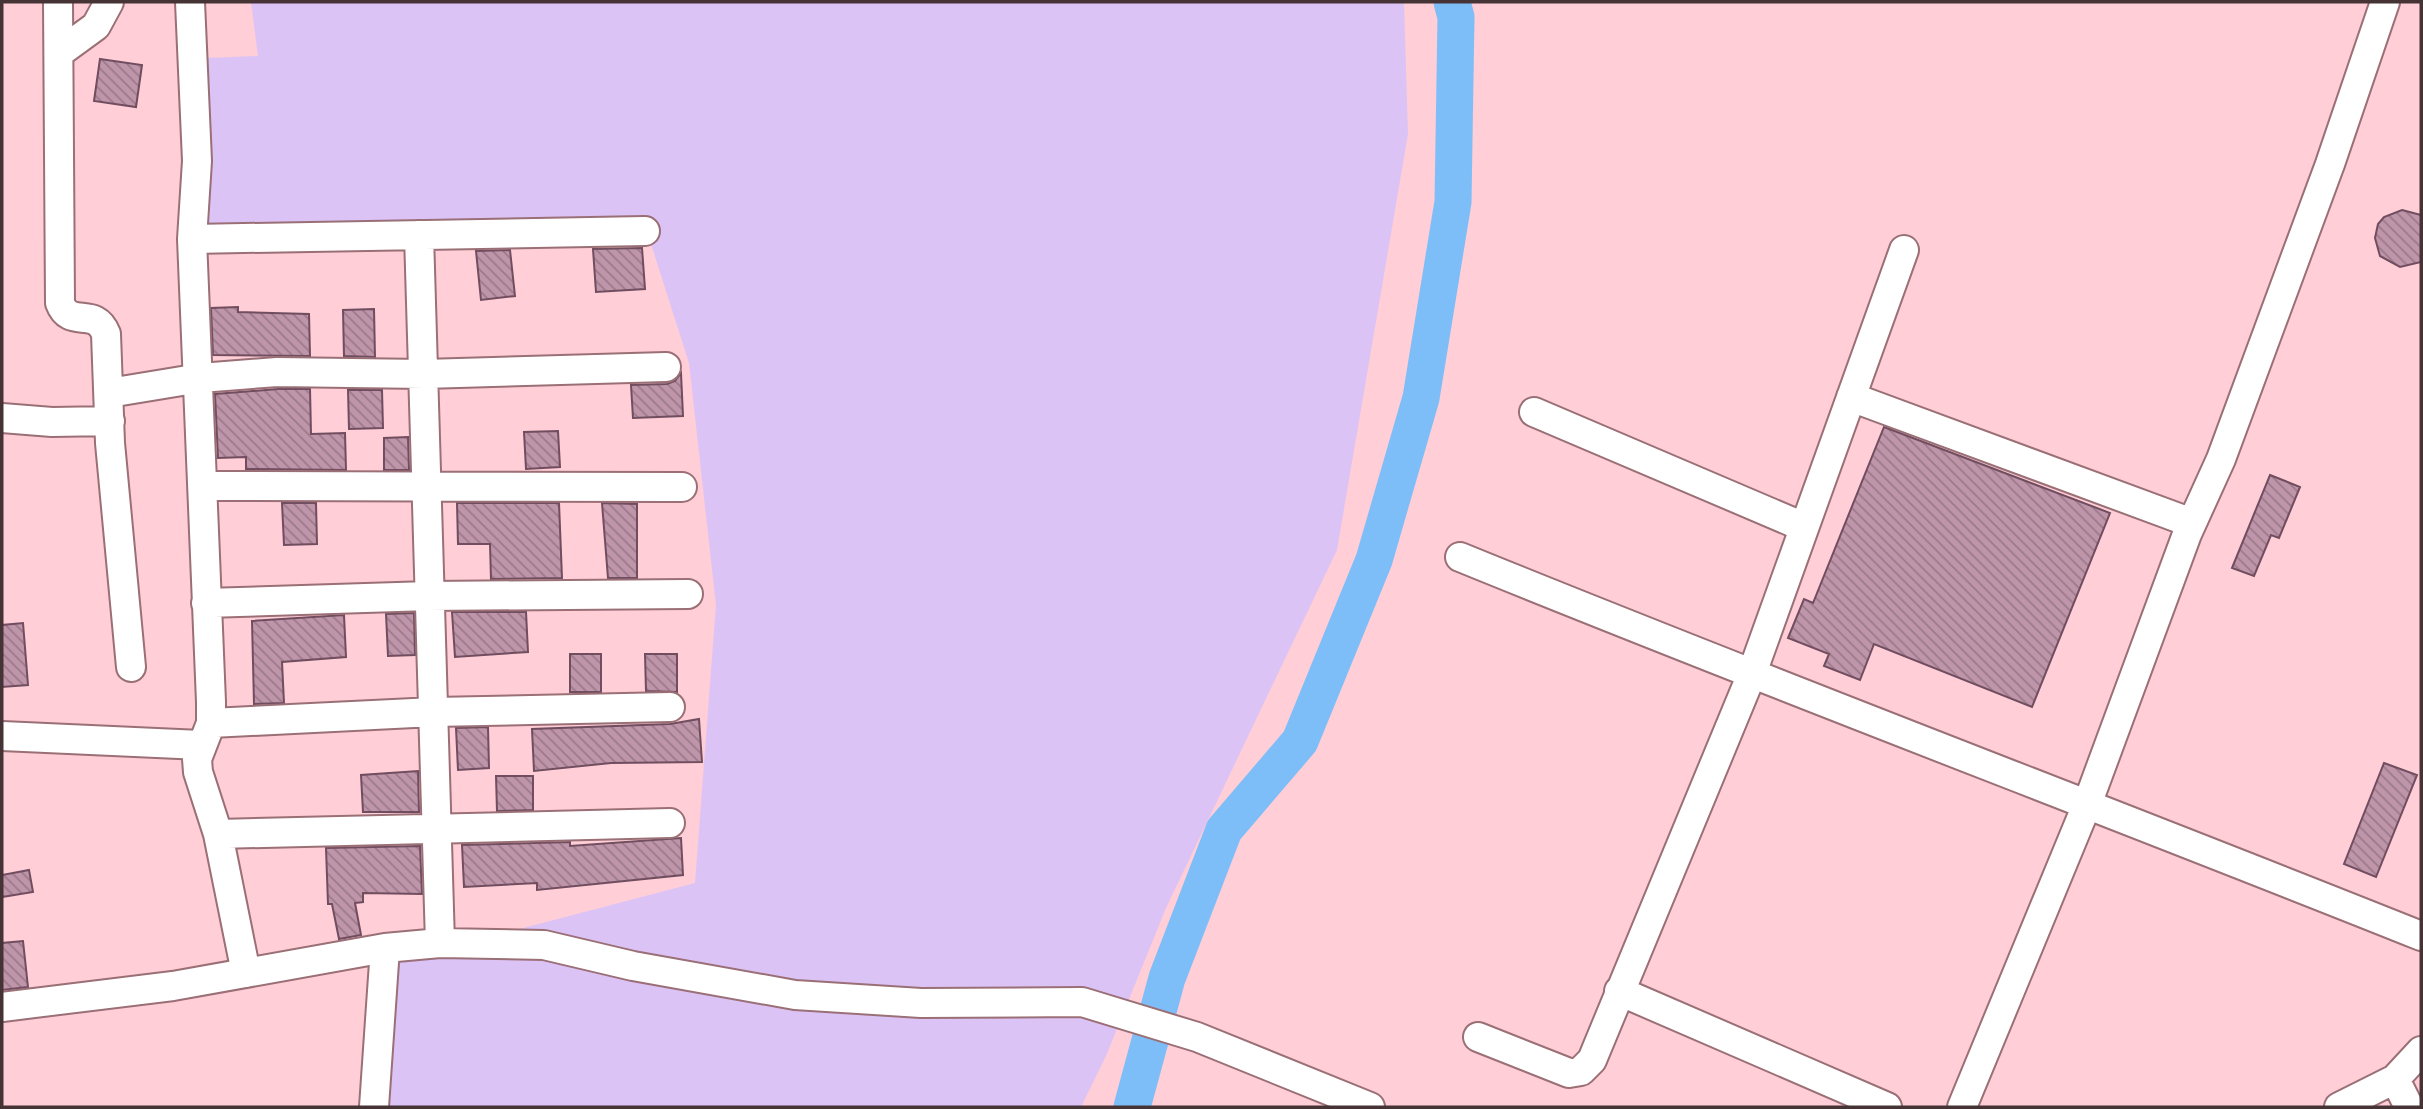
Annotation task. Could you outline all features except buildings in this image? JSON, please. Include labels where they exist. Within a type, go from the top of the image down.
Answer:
[{"type":"street","points":[[58,2],[60,303],[63,312],[71,317],[94,318],[102,324],[106,334],[120,564],[131,667]]},
{"type":"street","points":[[59,53],[96,26],[109,2]]},
{"type":"street","points":[[190,2],[197,161],[192,239],[200,378],[206,603],[206,734],[197,759],[198,772],[218,834],[246,974]]},
{"type":"street","points":[[1962,1107],[2088,802],[2192,523],[2230,434],[2330,164],[2385,2]]},
{"type":"street","points":[[192,239],[645,231]]},
{"type":"street","points":[[419,235],[440,943]]},
{"type":"street","points":[[1478,1037],[1569,1073],[1581,1071],[1592,1060],[1751,676],[1904,250]]},
{"type":"street","points":[[109,393],[200,378],[289,371],[424,374],[666,367]]},
{"type":"street","points":[[1851,397],[2192,523]]},
{"type":"street","points":[[1534,412],[1804,527]]},
{"type":"street","points":[[2,418],[52,422],[110,421]]},
{"type":"street","points":[[202,486],[682,487]]},
{"type":"street","points":[[1460,557],[1751,676],[2088,802],[2421,936]]},
{"type":"street","points":[[206,603],[429,596],[688,594]]},
{"type":"street","points":[[2,736],[206,734],[434,712],[670,707]]},
{"type":"street","points":[[218,834],[670,823]]},
{"type":"street","points":[[2,1007],[121,994],[385,948],[440,943],[544,945],[633,966],[795,995],[921,1003],[1082,1002],[1197,1037],[1370,1107]]},
{"type":"street","points":[[374,1107],[385,948]]},
{"type":"street","points":[[1619,991],[1887,1107]]},
{"type":"street","points":[[2339,1107],[2395,1079],[2421,1051]]},
{"type":"street","points":[[2395,1079],[2409,1107]]},
{"type":"shaded area","points":[[251,2],[1404,2],[1408,134],[1337,550],[1166,908],[1106,1056],[1081,1107],[385,1107],[397,961],[695,883],[716,605],[689,363],[643,219],[208,225],[206,58],[258,56]]},
{"type":"waterway","points":[[1132,1107],[1167,978],[1224,830],[1300,741],[1374,560],[1421,398],[1453,202],[1456,17],[1452,2]]}]
